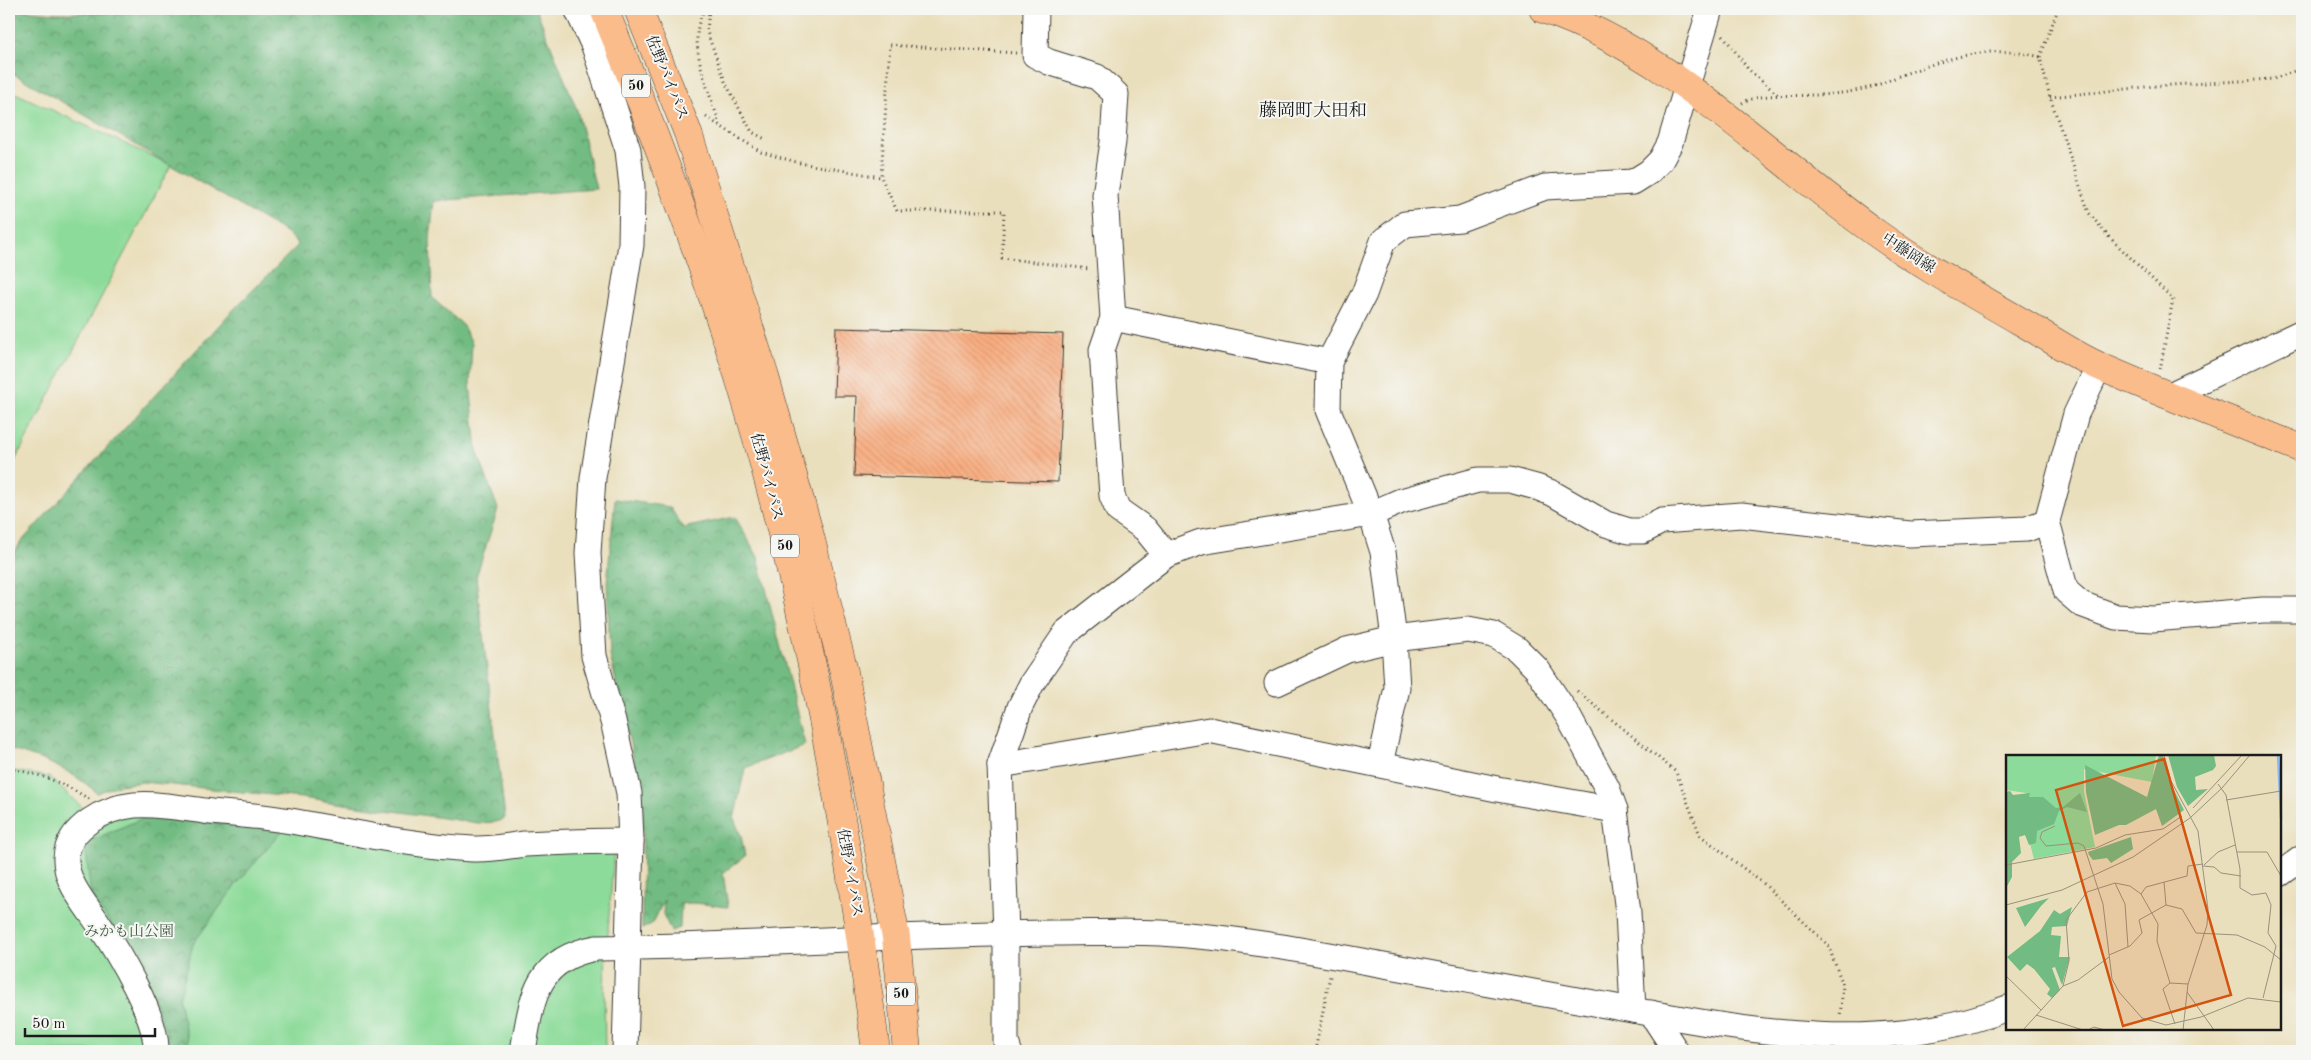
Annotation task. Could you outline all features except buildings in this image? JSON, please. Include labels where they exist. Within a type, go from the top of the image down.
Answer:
[{"type":"main road","name":"佐野バイパス","points":[[604,9],[667,164],[743,391],[785,543],[814,678],[861,939],[876,1051]]},
{"type":"main road","name":"佐野バイパス","points":[[638,9],[680,113],[765,376],[810,532],[844,672],[896,937],[907,1051]]},
{"type":"main road","name":"中藤岡線","points":[[1543,9],[1568,17],[1615,42],[1687,87],[1724,112],[1876,233],[1930,269],[2099,366],[2302,449]]},
{"type":"street","points":[[577,9],[594,46],[628,150],[632,187],[631,244],[593,478],[588,553],[594,656],[614,725],[629,793],[631,841],[625,1051]]},
{"type":"street","points":[[1036,9],[1034,55],[1049,62],[1097,77],[1116,94],[1113,142],[1106,195],[1113,318],[1102,350],[1112,496],[1118,510],[1145,529],[1166,555]]},
{"type":"street","points":[[1380,764],[1397,688],[1394,639],[1383,552],[1371,514],[1328,410],[1329,362],[1364,294],[1383,241],[1405,224],[1460,219],[1545,187],[1633,182],[1649,172],[1661,160],[1670,143],[1709,11]]},
{"type":"street","points":[[1113,318],[1329,362]]},
{"type":"street","points":[[2163,392],[2302,332]]},
{"type":"street","points":[[2099,366],[2076,414],[2047,521],[2066,592],[2081,604],[2116,617],[2153,619],[2263,610],[2302,610]]},
{"type":"street","points":[[1009,1051],[1006,1042],[1006,933],[1000,765],[1020,707],[1032,684],[1066,633],[1166,555],[1201,542],[1371,514],[1401,501],[1438,489],[1478,480],[1510,480],[1552,493],[1606,524],[1629,531],[1643,531],[1662,520],[1742,515],[1910,534],[2027,529],[2047,521]]},
{"type":"street","points":[[1277,683],[1347,650],[1394,639],[1468,630],[1494,635],[1517,649],[1537,669],[1568,716],[1607,788],[1615,810],[1642,1011],[1676,1051]]},
{"type":"street","points":[[1000,765],[1209,730],[1497,789],[1615,810]]},
{"type":"street","points":[[156,1051],[157,1041],[141,1000],[116,951],[81,898],[69,874],[66,857],[72,842],[83,824],[106,812],[135,805],[186,809],[282,820],[415,844],[475,850],[573,841],[631,841]]},
{"type":"street","points":[[2281,873],[2302,858]]},
{"type":"street","points":[[523,1051],[535,991],[543,976],[556,963],[568,955],[582,950],[1006,933],[1157,933],[1215,937],[1781,1034],[1839,1037],[1900,1034],[1953,1023],[2006,1008]]},
{"type":"path","points":[[705,9],[697,30],[697,50],[720,124]]},
{"type":"path","points":[[709,9],[707,32],[723,76],[752,132],[765,139]]},
{"type":"path","points":[[2058,9],[2040,57],[2050,97],[2089,213],[2108,236],[2173,299],[2163,392]]},
{"type":"path","points":[[1709,11],[1748,69],[1778,95]]},
{"type":"path","points":[[1034,55],[890,45],[881,177],[897,211],[1004,211],[1002,258],[1110,271]]},
{"type":"path","points":[[1724,112],[1749,100],[1778,95],[1810,96],[1863,89],[1952,57],[1990,52],[2026,53],[2040,57]]},
{"type":"path","points":[[2050,97],[2155,86],[2274,79],[2302,68]]},
{"type":"path","points":[[680,113],[689,110],[700,114],[720,124],[728,132],[761,152],[800,163],[881,177]]},
{"type":"path","points":[[1570,686],[1599,707],[1676,772],[1700,835],[1764,884],[1828,945],[1843,985],[1839,1037]]},
{"type":"path","points":[[9,769],[39,774],[62,782],[106,812]]},
{"type":"path","points":[[1315,1051],[1334,956]]},
{"type":"green space","points":[[9,9],[56,13],[178,13],[218,9],[536,9],[577,110],[596,189],[434,201],[430,239],[432,298],[462,324],[472,343],[470,383],[477,451],[498,509],[476,577],[505,818],[496,822],[478,823],[302,798],[143,782],[119,785],[97,793],[87,784],[56,766],[9,749],[9,561],[21,542],[233,310],[298,245],[287,233],[9,71]]},
{"type":"green space","points":[[9,90],[171,165],[9,472]]},
{"type":"green space","points":[[615,499],[670,507],[683,528],[735,517],[758,557],[805,745],[745,768],[734,819],[741,836],[745,856],[723,873],[728,907],[698,903],[681,904],[680,928],[671,931],[663,914],[664,900],[653,923],[642,929],[643,801],[610,655],[607,583]]},
{"type":"green space","name":"みかも山公園","points":[[9,770],[49,777],[85,810],[614,852],[604,983],[605,1051],[9,1051]]},
{"type":"green space","points":[[148,816],[283,830],[235,886],[193,944],[179,1000],[190,1051],[165,1051],[168,1037],[143,969],[91,896],[85,843]]},
{"type":"district","name":"藤岡町大田和","points":[[1313,111]]}]
